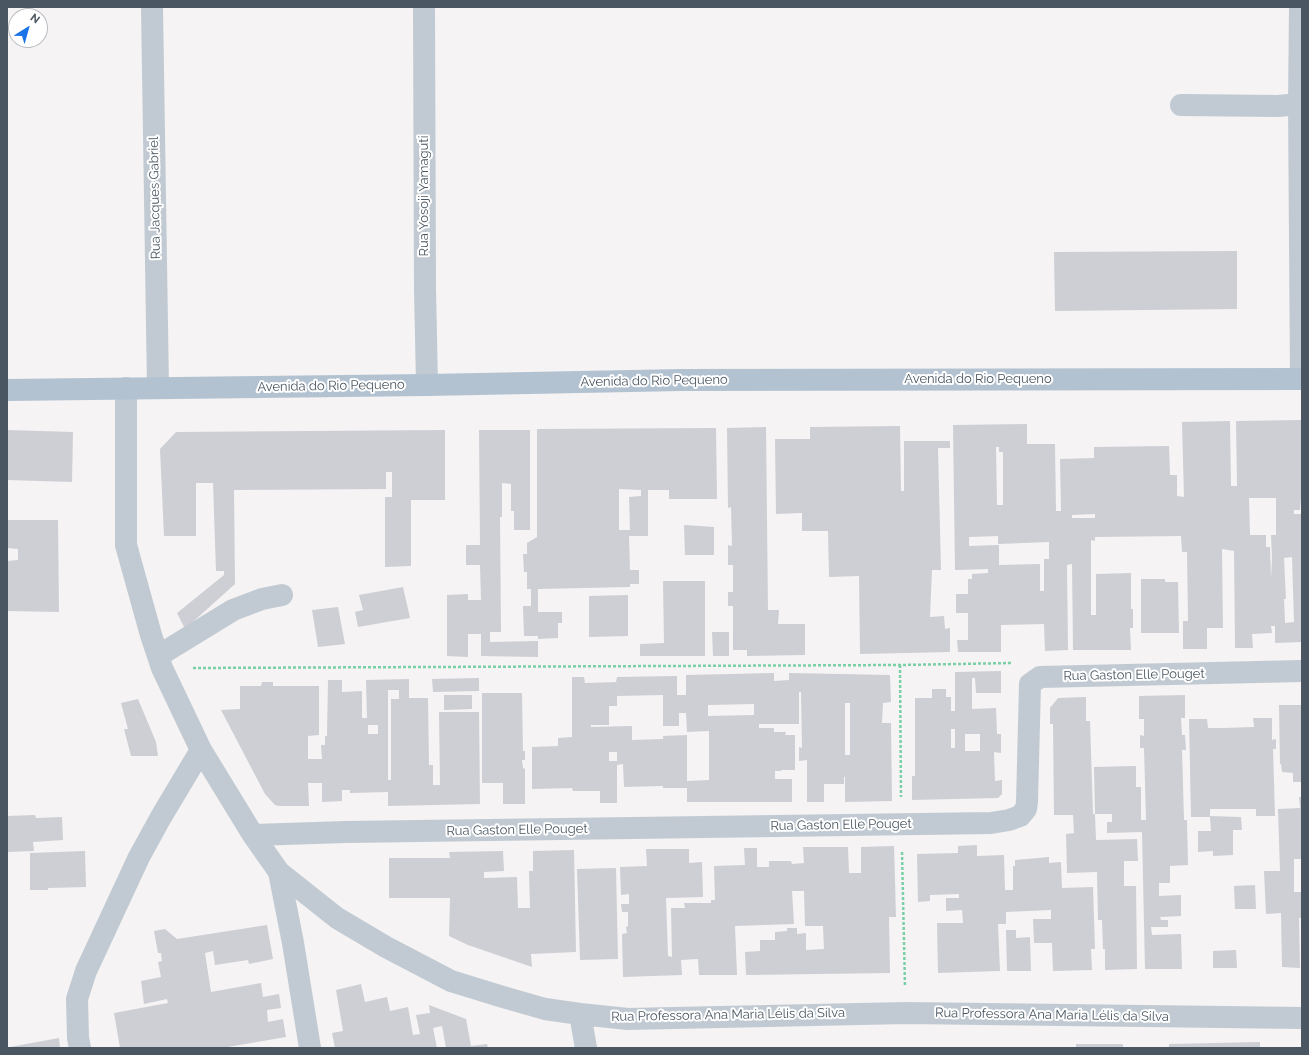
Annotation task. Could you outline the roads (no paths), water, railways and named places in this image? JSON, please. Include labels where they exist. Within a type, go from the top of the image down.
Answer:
[{"type":"main road","name":"Avenida do Rio Pequeno","points":[[7,390],[427,385],[682,380],[1302,379]]},
{"type":"street","name":"Rua Jacques Gabriel","points":[[152,7],[158,388]]},
{"type":"street","name":"Rua Yosoji Yamaguti","points":[[424,7],[424,289],[427,385]]},
{"type":"street","points":[[1300,7],[1301,42],[1299,104],[1302,379]]},
{"type":"street","points":[[1181,105],[1278,106],[1299,104]]},
{"type":"street","name":"Rua Professora Ana Maria Lélis da Silva","points":[[126,388],[126,545],[160,662],[201,750],[253,835],[279,872],[337,918],[386,947],[451,980],[503,997],[545,1009],[628,1019],[906,1013],[1302,1018]]},
{"type":"street","points":[[160,662],[191,637],[233,610],[262,599],[282,595]]},
{"type":"street","name":"Rua Gaston Elle Pouget","points":[[253,835],[346,832],[991,823],[1009,820],[1020,816],[1026,809],[1030,684],[1040,677],[1302,671]]},
{"type":"street","points":[[80,1048],[78,1038],[77,999],[86,971],[143,850],[201,750]]},
{"type":"street","points":[[279,872],[293,943],[310,1048]]},
{"type":"street","points":[[580,1014],[586,1048]]}]
